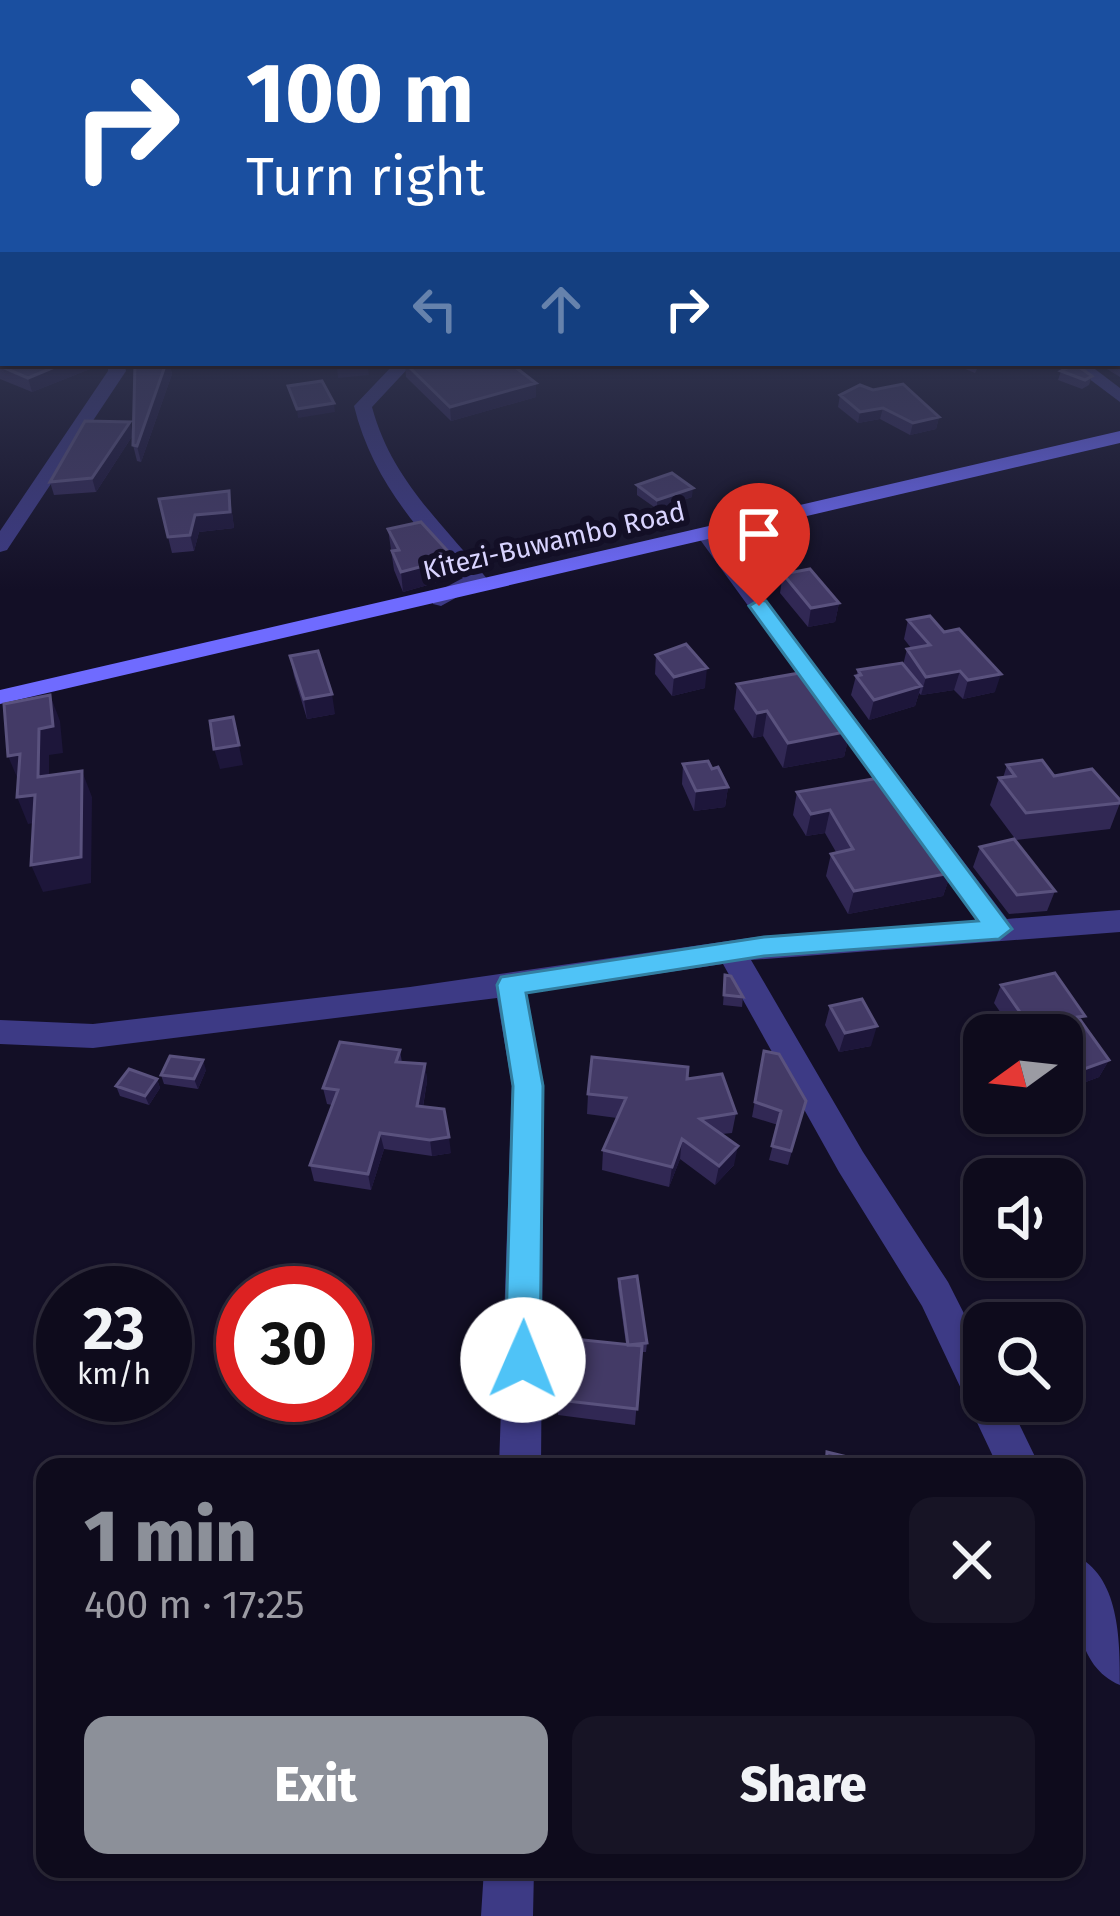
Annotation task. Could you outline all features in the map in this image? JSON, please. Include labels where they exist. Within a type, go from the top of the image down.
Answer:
[{"type":"street","points":[[0,546],[90,411]]},
{"type":"street","points":[[363,411],[369,437],[420,522],[477,580],[441,599]]},
{"type":"street","name":"Kitezi-Buwambo Road","points":[[0,697],[416,600],[441,599],[1120,437]]},
{"type":"street","points":[[706,534],[999,929]]},
{"type":"street","points":[[0,1032],[93,1036],[511,985],[731,951],[1120,921]]},
{"type":"street","points":[[731,951],[851,1162],[935,1294],[963,1351]]},
{"type":"street","points":[[511,985],[528,1086],[520,1458]]},
{"type":"street","points":[[997,1422],[1015,1458]]},
{"type":"street","points":[[1083,1594],[1120,1662]]},
{"type":"street","points":[[507,1916],[509,1878]]},
{"type":"building","points":[[134,411],[149,411],[137,446],[133,445]]},
{"type":"building","points":[[890,411],[933,411],[939,417],[913,423]]},
{"type":"building","points":[[85,421],[130,422],[92,478],[50,482]]},
{"type":"building","points":[[672,473],[693,488],[657,500],[637,485]]},
{"type":"building","points":[[229,491],[230,512],[195,515],[190,535],[168,537],[159,499]]},
{"type":"building","points":[[421,522],[454,558],[401,572],[392,551],[399,550],[388,529]]},
{"type":"building","points":[[810,569],[839,603],[811,608],[783,574]]},
{"type":"building","points":[[930,616],[944,632],[959,629],[1001,674],[968,680],[960,671],[926,677],[907,649],[930,645],[908,620]]},
{"type":"building","points":[[686,644],[707,668],[674,677],[656,655]]},
{"type":"building","points":[[318,651],[332,694],[304,699],[290,656]]},
{"type":"building","points":[[902,663],[921,686],[874,700],[856,676],[861,675],[858,670]]},
{"type":"building","points":[[811,671],[850,731],[788,743],[767,711],[757,713],[737,684]]},
{"type":"building","points":[[50,695],[53,726],[39,729],[38,777],[82,771],[81,857],[31,865],[35,795],[17,797],[20,754],[8,756],[4,704]]},
{"type":"building","points":[[233,717],[239,745],[214,749],[210,721]]},
{"type":"building","points":[[1042,760],[1054,776],[1092,769],[1120,803],[1026,813],[999,778],[1015,776],[1007,765]]},
{"type":"building","points":[[708,761],[712,769],[718,767],[728,787],[696,791],[683,764]]},
{"type":"building","points":[[885,777],[919,830],[935,838],[947,855],[939,856],[951,873],[854,891],[831,854],[853,849],[830,810],[811,814],[797,792]]},
{"type":"building","points":[[1014,839],[1055,891],[1017,895],[980,847]]},
{"type":"building","points":[[1055,973],[1085,1016],[1021,1014],[1001,985]]},
{"type":"building","points":[[725,975],[731,976],[743,997],[724,995]]},
{"type":"building","points":[[862,999],[877,1026],[845,1033],[830,1006]]},
{"type":"building","points":[[1083,1024],[1109,1060],[1083,1069]]},
{"type":"building","points":[[340,1042],[400,1050],[396,1062],[425,1064],[417,1106],[444,1109],[449,1137],[430,1140],[380,1133],[368,1174],[310,1165],[338,1090],[323,1088]]},
{"type":"building","points":[[764,1051],[779,1054],[806,1101],[791,1151],[772,1146],[781,1111],[755,1102]]},
{"type":"building","points":[[170,1056],[203,1060],[194,1079],[161,1075]]},
{"type":"building","points":[[592,1057],[688,1067],[687,1079],[722,1074],[736,1113],[700,1119],[738,1146],[719,1166],[682,1139],[672,1167],[603,1150],[626,1098],[588,1094]]},
{"type":"building","points":[[129,1069],[157,1079],[145,1096],[116,1086]]},
{"type":"building","points":[[637,1276],[647,1343],[628,1345],[619,1279]]},
{"type":"building","points":[[564,1338],[642,1346],[637,1409],[558,1400]]},
{"type":"route","points":[[523,1360],[528,1086],[511,985],[764,946],[999,929],[759,606]]}]
